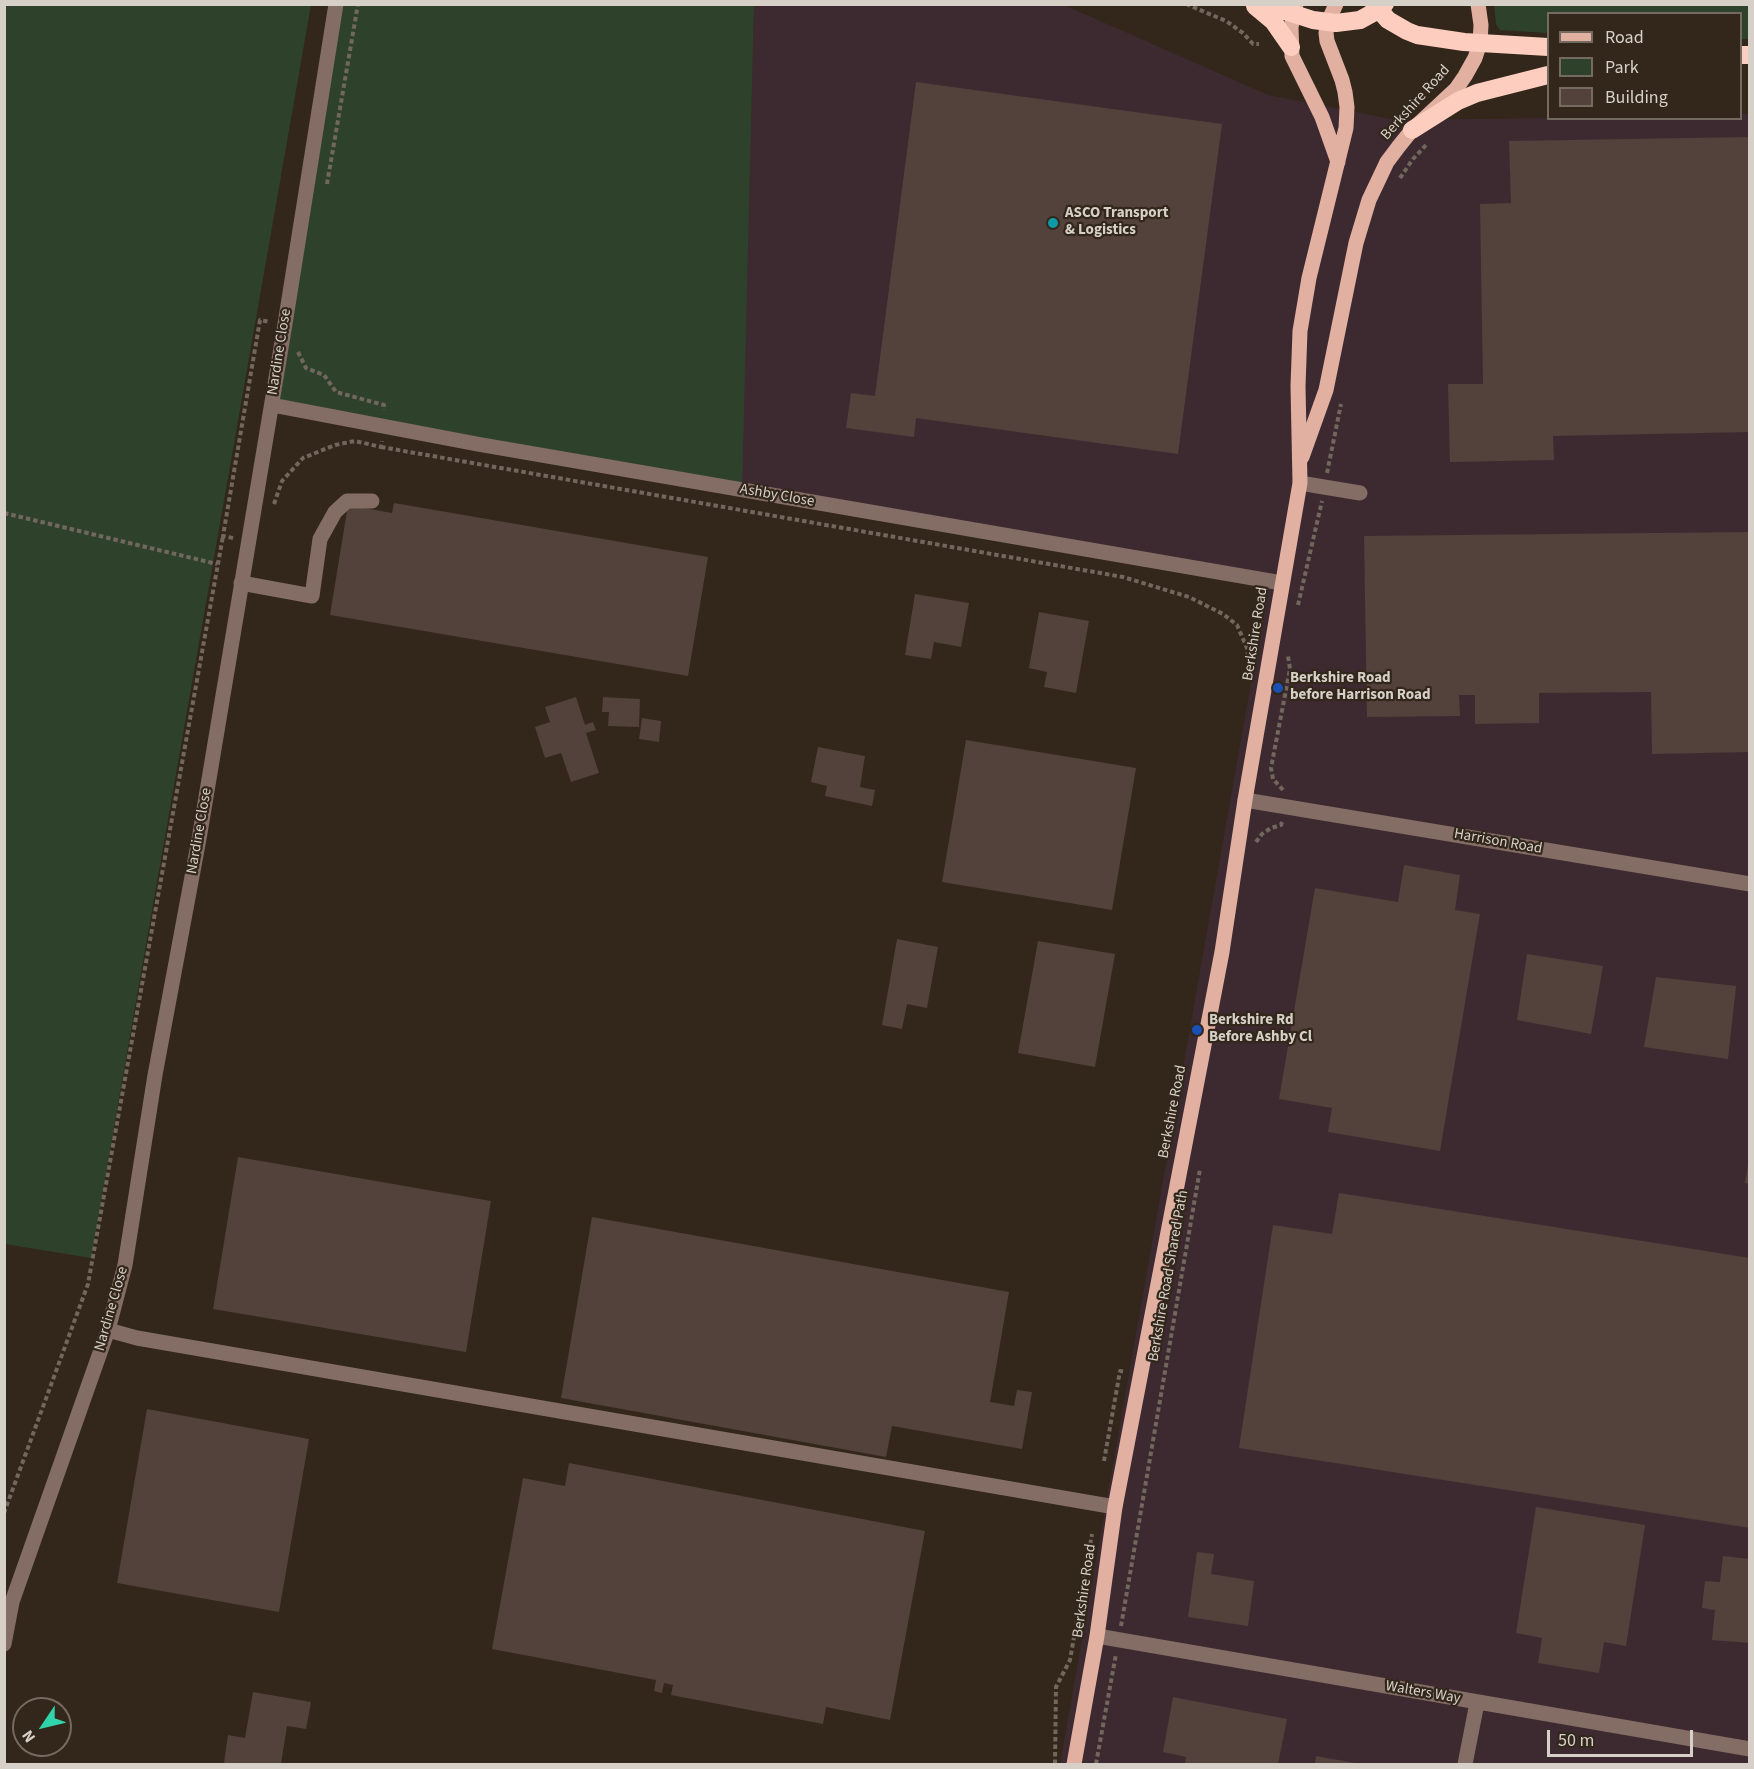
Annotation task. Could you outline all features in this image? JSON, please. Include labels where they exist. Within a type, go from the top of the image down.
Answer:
[{"type":"highway","points":[[1253,4],[1273,21],[1291,48]]},
{"type":"highway","points":[[1263,4],[1294,9],[1336,23],[1360,20],[1379,6],[1397,26],[1417,35],[1480,43],[1547,47]]},
{"type":"highway","points":[[1412,130],[1458,100],[1547,75]]},
{"type":"main road","name":"Berkshire Road","points":[[1074,1764],[1097,1636],[1115,1507],[1222,952],[1245,800],[1300,483],[1298,386],[1300,331],[1309,278],[1346,128],[1347,107],[1342,80],[1327,41],[1328,22],[1336,4]]},
{"type":"main road","name":"Berkshire Road","points":[[1299,466],[1326,390],[1362,221],[1378,180],[1388,162],[1412,130],[1456,89],[1475,58],[1480,43],[1481,25],[1478,4]]},
{"type":"main road","points":[[1294,9],[1291,48],[1298,70],[1322,117],[1338,162]]},
{"type":"street","name":"Nardine Close","points":[[4,1644],[12,1602],[108,1330],[125,1265],[155,1075],[199,839],[272,405],[336,4]]},
{"type":"street","name":"Ashby Close","points":[[272,405],[382,427],[1282,583]]},
{"type":"street","points":[[1300,483],[1360,493]]},
{"type":"street","points":[[241,583],[312,596],[320,538],[335,512],[347,501],[372,501]]},
{"type":"street","name":"Harrison Road","points":[[1245,800],[1286,800],[1749,884]]},
{"type":"street","points":[[108,1330],[149,1340],[1115,1507]]},
{"type":"street","name":"Walters Way","points":[[1097,1636],[1749,1749]]},
{"type":"street","points":[[1465,1764],[1477,1702]]},
{"type":"path","points":[[325,193],[358,4]]},
{"type":"path","points":[[1186,4],[1226,21],[1243,33],[1253,44],[1259,44]]},
{"type":"path","points":[[1397,182],[1432,138]]},
{"type":"path","points":[[4,1514],[88,1284],[260,320],[285,324]]},
{"type":"path","points":[[296,343],[297,351],[306,368],[324,375],[336,392],[384,405],[381,447]]},
{"type":"path","points":[[1332,451],[1342,395]]},
{"type":"path","points":[[273,506],[282,482],[303,459],[335,445],[355,441],[1123,577],[1189,597],[1222,614],[1236,625],[1247,648],[1250,665],[1248,676]]},
{"type":"path","points":[[4,513],[217,564]]},
{"type":"path","points":[[1297,611],[1317,527]]},
{"type":"path","points":[[223,536],[248,543]]},
{"type":"path","points":[[1253,852],[1262,834],[1281,825],[1286,800],[1273,779],[1271,768],[1290,669],[1287,654]]},
{"type":"path","name":"Berkshire Road Shared Path","points":[[1096,1764],[1200,1167]]},
{"type":"path","points":[[1103,1471],[1120,1371],[1141,1374]]},
{"type":"path","points":[[1055,1764],[1056,1687],[1070,1660],[1097,1504]]},
{"type":"shaded area","points":[[754,5],[1064,5],[1268,95],[1396,120],[1547,118],[1547,120],[1742,120],[1742,114],[1749,114],[1749,1764],[1060,1764],[1269,581],[741,491]]},
{"type":"green space","points":[[4,5],[311,5],[91,1258],[5,1244]]},
{"type":"green space","points":[[336,5],[754,5],[742,490],[272,405]]},
{"type":"green space","points":[[1494,5],[1749,5],[1749,39],[1742,39],[1742,12],[1547,12],[1547,33],[1500,30],[1496,24]]},
{"type":"building","name":"ASCO Transport & Logistics","points":[[916,82],[1222,124],[1178,454],[916,418],[914,437],[846,428],[851,393],[875,396]]},
{"type":"building","points":[[1750,137],[1750,432],[1553,436],[1554,460],[1450,462],[1448,384],[1483,384],[1480,204],[1511,203],[1509,141]]},
{"type":"building","points":[[394,503],[708,557],[688,676],[330,615],[348,505],[392,513]]},
{"type":"building","points":[[1750,532],[1750,752],[1652,754],[1651,692],[1539,693],[1539,723],[1475,724],[1475,695],[1459,695],[1460,716],[1367,717],[1364,536]]},
{"type":"building","points":[[915,594],[969,603],[961,647],[934,642],[931,659],[905,655]]},
{"type":"building","points":[[1039,612],[1089,621],[1076,693],[1044,687],[1047,672],[1029,668]]},
{"type":"building","points":[[576,697],[585,725],[593,722],[596,730],[586,733],[599,773],[571,782],[561,753],[545,758],[535,727],[550,722],[545,707]]},
{"type":"building","points":[[603,697],[640,699],[639,727],[608,726],[609,712],[602,712]]},
{"type":"building","points":[[642,718],[661,721],[659,742],[639,739]]},
{"type":"building","points":[[966,740],[1136,768],[1112,910],[942,882]]},
{"type":"building","points":[[818,747],[865,756],[860,787],[875,790],[872,806],[825,796],[827,786],[811,782]]},
{"type":"building","points":[[1404,865],[1460,875],[1455,910],[1480,914],[1440,1151],[1328,1132],[1332,1108],[1279,1099],[1315,888],[1398,902]]},
{"type":"building","points":[[897,939],[938,947],[927,1008],[907,1004],[902,1029],[882,1025]]},
{"type":"building","points":[[1038,941],[1115,954],[1095,1067],[1018,1053]]},
{"type":"building","points":[[1527,954],[1603,966],[1591,1034],[1517,1020]]},
{"type":"building","points":[[1656,977],[1736,986],[1728,1059],[1644,1047]]},
{"type":"building","points":[[238,1157],[491,1201],[466,1352],[213,1309]]},
{"type":"building","points":[[1748,1165],[1750,1165],[1750,1184],[1745,1183]]},
{"type":"building","points":[[1339,1193],[1750,1258],[1750,1528],[1239,1448],[1273,1225],[1332,1234]]},
{"type":"building","points":[[592,1217],[1009,1292],[990,1402],[1014,1406],[1017,1390],[1032,1392],[1022,1449],[892,1426],[886,1457],[561,1398]]},
{"type":"building","points":[[147,1409],[309,1439],[279,1612],[117,1583]]},
{"type":"building","points":[[569,1463],[925,1531],[890,1720],[826,1707],[823,1724],[671,1695],[673,1685],[664,1683],[662,1693],[654,1691],[656,1680],[492,1649],[523,1478],[565,1486]]},
{"type":"building","points":[[1536,1507],[1645,1525],[1626,1646],[1604,1642],[1599,1673],[1538,1663],[1542,1638],[1516,1633]]},
{"type":"building","points":[[1197,1552],[1214,1554],[1211,1574],[1254,1581],[1248,1626],[1188,1617]]},
{"type":"building","points":[[1723,1556],[1750,1559],[1750,1643],[1712,1640],[1715,1610],[1702,1608],[1705,1581],[1720,1582]]},
{"type":"building","points":[[253,1692],[311,1702],[306,1729],[287,1726],[281,1764],[224,1763],[228,1735],[245,1738]]},
{"type":"building","points":[[1173,1697],[1287,1719],[1278,1764],[1185,1764],[1186,1757],[1163,1752]]},
{"type":"building","points":[[1316,1756],[1355,1763],[1355,1764],[1315,1764]]},
{"type":"place","name":"ASCO Transport & Logistics","points":[[1053,223]]},
{"type":"place","name":"Berkshire Road before Harrison Road","points":[[1278,688]]},
{"type":"place","name":"Berkshire Rd Before Ashby Cl","points":[[1197,1030]]}]
